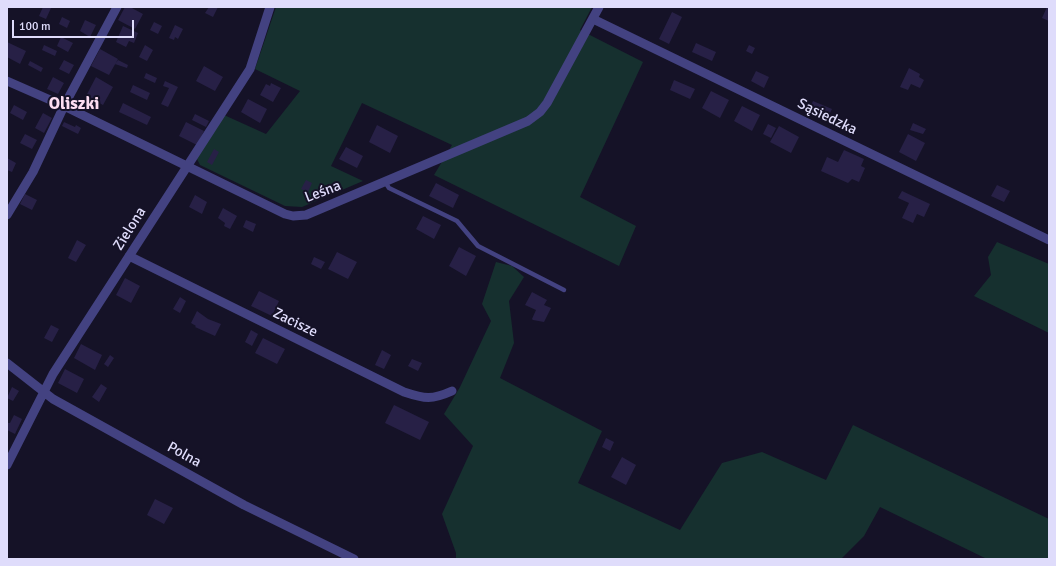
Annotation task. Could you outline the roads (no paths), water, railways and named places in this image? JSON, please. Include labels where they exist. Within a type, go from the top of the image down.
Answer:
[{"type":"street","points":[[7,215],[33,172],[64,106],[117,7]]},
{"type":"street","name":"Zielona","points":[[7,465],[43,392],[186,165],[250,69],[270,7]]},
{"type":"street","name":"Leśna","points":[[7,81],[64,106],[274,209],[293,216],[306,215],[370,185],[385,182],[528,121],[540,112],[547,103],[600,7]]},
{"type":"street","name":"Sąsiedzka","points":[[593,19],[1049,240]]},
{"type":"street","name":"Zacisze","points":[[129,256],[404,392],[426,399],[439,397],[452,391]]},
{"type":"street","name":"Polna","points":[[7,363],[53,399],[244,504],[354,559]]},
{"type":"lane","points":[[385,182],[389,188],[457,221],[478,246],[564,290]]},
{"type":"district","name":"Oliszki","points":[[74,105]]}]
